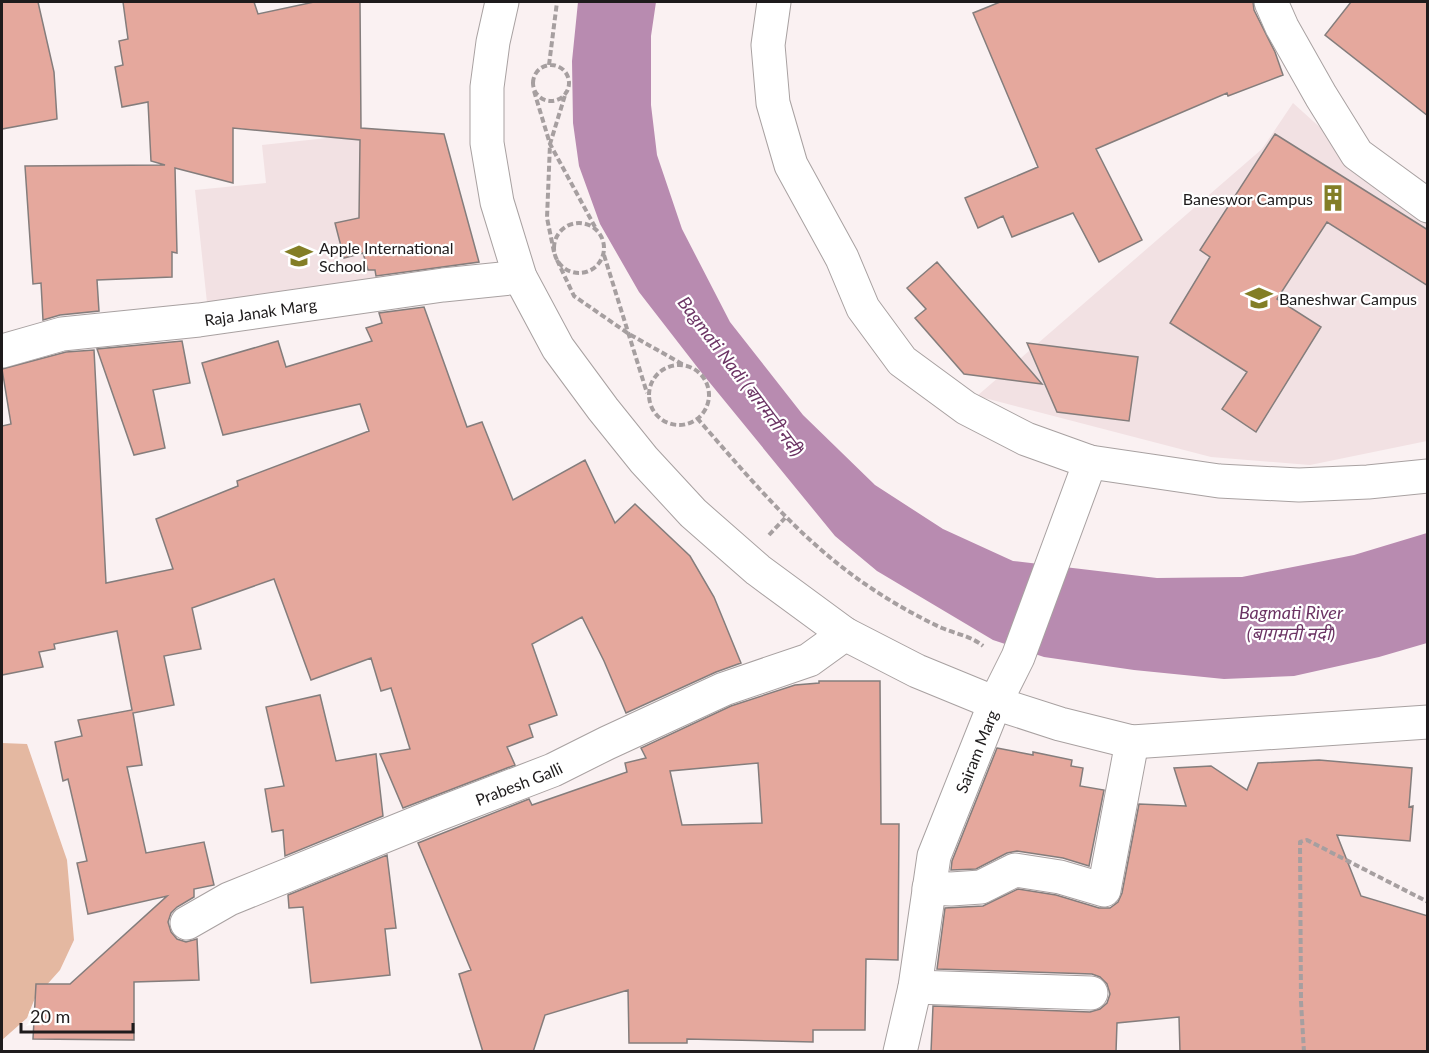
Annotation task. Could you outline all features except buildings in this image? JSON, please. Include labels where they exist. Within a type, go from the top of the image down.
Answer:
[{"type":"street","points":[[502,2],[493,42],[487,87],[488,143],[497,202],[520,276],[558,348],[603,409],[644,460],[693,513],[746,560],[845,634],[917,670],[999,694],[1060,724],[1132,742],[1428,722]]},
{"type":"street","points":[[774,2],[768,45],[773,103],[791,165],[842,258],[863,308],[902,361],[966,408],[1026,440],[1090,462],[1219,481],[1299,485],[1368,482],[1428,476]]},
{"type":"street","points":[[1271,2],[1299,56],[1357,154],[1428,206]]},
{"type":"street","name":"Raja Janak Marg","points":[[2,351],[62,334],[199,320],[520,276]]},
{"type":"street","name":"Sairam Marg","points":[[900,1052],[915,987],[934,856],[999,694],[1018,657],[1090,462]]},
{"type":"street","name":"Prabesh Galli","points":[[187,923],[229,899],[553,770],[724,689],[809,660],[845,634]]},
{"type":"street","points":[[929,888],[981,886],[1015,870],[1060,877],[1104,890],[1132,742]]},
{"type":"street","points":[[915,987],[1090,993]]},
{"type":"path","points":[[549,64],[556,2]]},
{"type":"path","points":[[549,64],[538,69],[532,79],[550,144],[604,245],[604,254],[629,334],[649,399],[651,408],[665,422],[675,425],[686,424],[703,413],[707,404],[706,383],[693,369],[629,334],[574,296],[557,260],[547,218],[550,144],[569,82],[565,71],[549,64]]},
{"type":"path","points":[[534,91],[538,96],[549,101],[561,98],[566,92]]},
{"type":"path","points":[[554,252],[556,237],[567,225],[583,223],[597,230]]},
{"type":"path","points":[[557,260],[569,271],[586,273],[600,262],[604,254]]},
{"type":"path","points":[[649,399],[652,381],[658,373],[675,365],[685,366]]},
{"type":"path","points":[[697,418],[785,518],[851,575],[880,594],[942,628],[973,639],[983,646],[999,694]]},
{"type":"path","points":[[1304,1052],[1301,1002],[1300,842],[1307,840],[1428,902]]},
{"type":"shaded area","name":"Baneshwar Campus","points":[[1293,103],[1323,130],[1427,200],[1427,441],[1310,465],[1211,457],[977,396],[1262,149]]},
{"type":"shaded area","name":"Apple International School","points":[[383,132],[400,291],[208,312],[195,190],[266,183],[262,145]]},
{"type":"shaded area","points":[[2,743],[27,744],[67,860],[74,940],[60,970],[35,998],[27,1018],[2,1040]]},
{"type":"water","name":"Bagmati River (बागमती नदी)","points":[[578,2],[656,2],[651,36],[651,105],[657,155],[682,229],[730,322],[803,415],[875,485],[943,529],[1013,561],[1157,578],[1242,577],[1354,555],[1427,533],[1427,643],[1379,657],[1294,676],[1224,679],[1134,670],[1044,657],[993,640],[877,571],[835,536],[701,372],[639,292],[600,224],[579,166],[573,123],[572,61]]},
{"type":"place","name":"Baneswor Campus","points":[[1333,198]]},
{"type":"place","name":"Apple International School","points":[[299,256]]},
{"type":"place","name":"Baneshwar Campus","points":[[1259,298]]},
{"type":"water label","name":"Bagmati Nadi (बागमती नदी)","points":[[741,376]]}]
